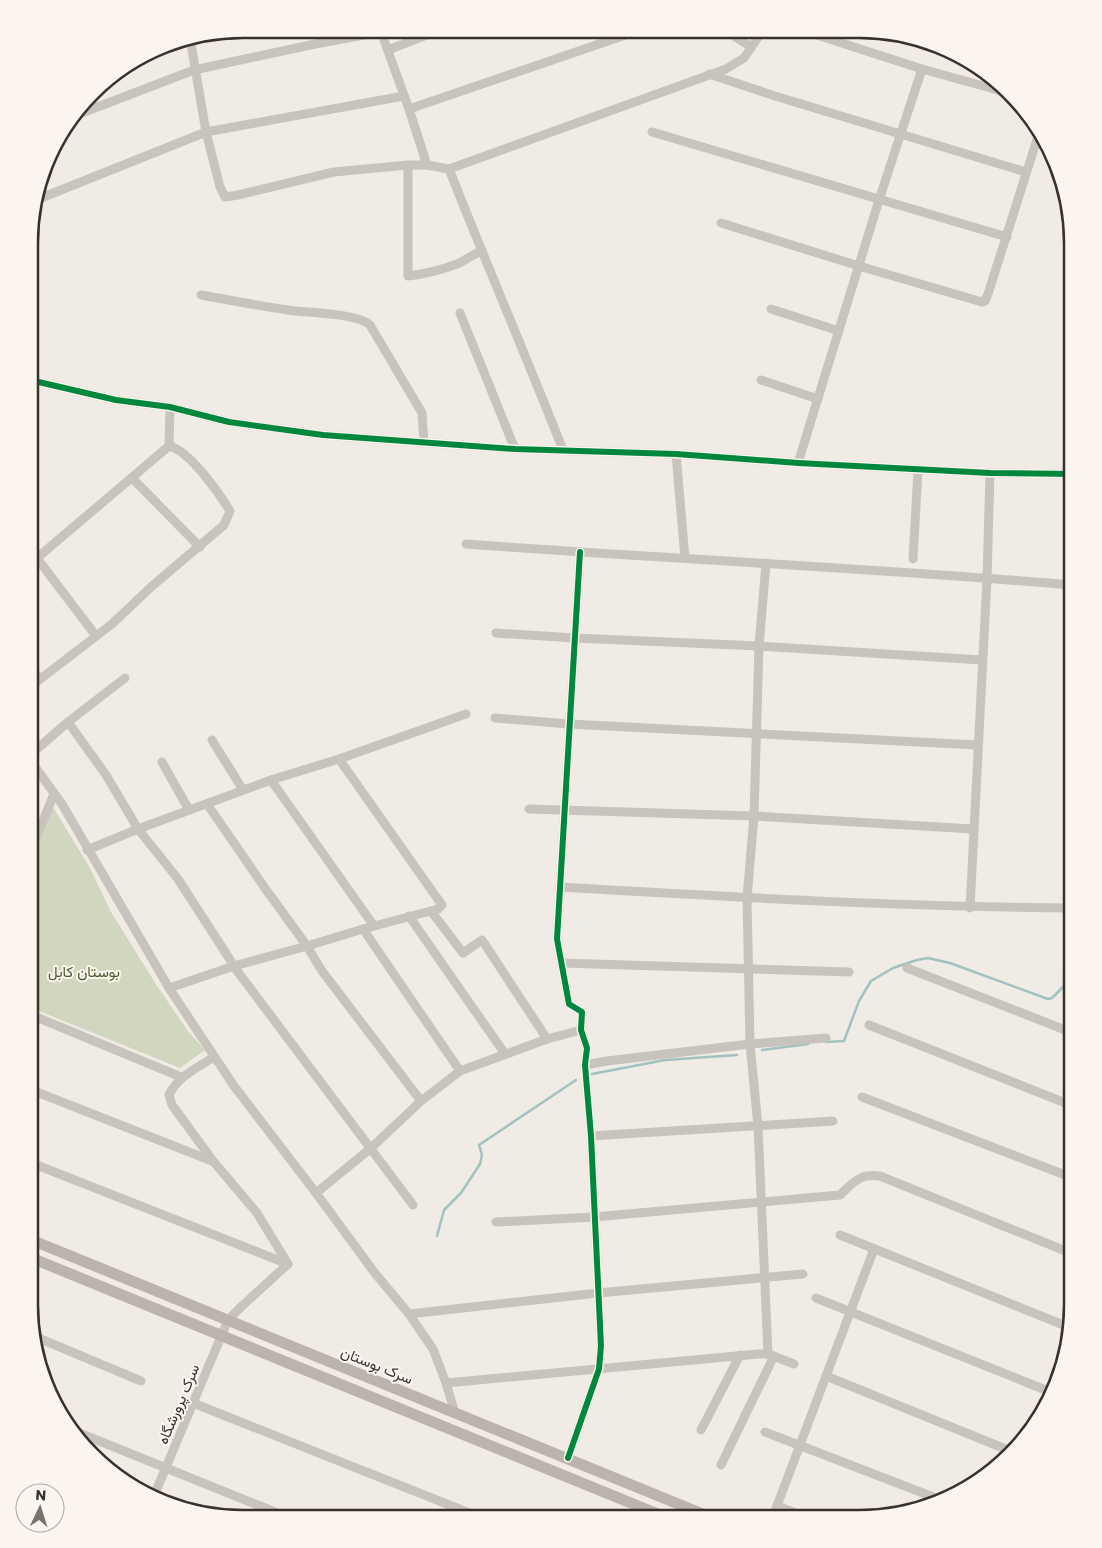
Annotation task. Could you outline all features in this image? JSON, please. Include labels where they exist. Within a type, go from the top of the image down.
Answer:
[{"type":"street","points":[[84,112],[194,70],[345,38]]},
{"type":"street","points":[[383,38],[409,108],[427,165]]},
{"type":"street","points":[[388,50],[419,38]]},
{"type":"street","points":[[409,108],[616,38]]},
{"type":"street","points":[[738,38],[752,47]]},
{"type":"street","points":[[191,44],[206,132],[220,188],[226,197],[334,172],[408,165],[427,165],[449,169],[726,69],[744,58],[758,38]]},
{"type":"street","points":[[826,38],[922,69],[996,90]]},
{"type":"street","points":[[798,463],[879,200],[922,69]]},
{"type":"street","points":[[709,74],[775,96],[1026,172]]},
{"type":"street","points":[[42,197],[206,132],[404,96]]},
{"type":"street","points":[[652,132],[1006,237]]},
{"type":"street","points":[[721,222],[859,266],[982,302],[985,301],[1036,139]]},
{"type":"street","points":[[408,165],[408,276],[426,274],[460,263],[475,253],[482,251]]},
{"type":"street","points":[[449,169],[520,339],[563,450]]},
{"type":"street","points":[[200,295],[288,310],[354,317],[365,321],[370,325],[422,413],[424,443]]},
{"type":"street","points":[[770,309],[839,331]]},
{"type":"street","points":[[460,314],[516,448]]},
{"type":"street","points":[[761,380],[818,399]]},
{"type":"street","points":[[38,382],[116,400],[170,407],[229,422],[323,435],[424,443],[676,454],[918,470],[1064,474]]},
{"type":"street","points":[[38,557],[169,446],[170,407]]},
{"type":"street","points":[[38,676],[40,679],[112,624],[224,525],[230,511],[217,489],[179,450],[169,446]]},
{"type":"street","points":[[676,454],[685,558]]},
{"type":"street","points":[[913,559],[918,470]]},
{"type":"street","points":[[970,908],[987,579],[990,473]]},
{"type":"street","points":[[132,478],[200,547]]},
{"type":"street","points":[[466,544],[1064,584]]},
{"type":"street","points":[[568,1458],[599,1369],[601,1346],[591,1136],[585,1065],[587,1048],[581,1030],[582,1012],[569,1004],[557,939],[580,552]]},
{"type":"street","points":[[38,559],[96,636]]},
{"type":"street","points":[[721,1465],[771,1355],[765,1277],[758,1126],[750,1044],[747,970],[747,898],[754,816],[759,646],[766,563]]},
{"type":"street","points":[[496,633],[759,646],[982,660]]},
{"type":"street","points":[[38,748],[125,678]]},
{"type":"street","points":[[88,850],[138,829],[243,790],[339,760],[466,714]]},
{"type":"street","points":[[495,718],[569,724],[977,745]]},
{"type":"street","points":[[68,722],[106,775],[138,829],[178,879],[234,966],[413,1204]]},
{"type":"street","points":[[212,740],[243,790]]},
{"type":"street","points":[[169,988],[234,966],[363,928],[438,909],[442,905],[339,760]]},
{"type":"street","points":[[162,762],[189,810]]},
{"type":"street","points":[[38,770],[62,804],[169,988],[214,1057],[374,1272],[409,1314],[433,1350],[456,1413]]},
{"type":"street","points":[[271,780],[374,926]]},
{"type":"street","points":[[38,833],[54,794]]},
{"type":"street","points":[[207,804],[307,946],[322,971],[421,1101]]},
{"type":"street","points":[[529,809],[754,816],[973,829]]},
{"type":"street","points":[[560,887],[970,908],[1064,908]]},
{"type":"street","points":[[431,911],[463,954],[482,940],[547,1039]]},
{"type":"street","points":[[408,916],[505,1054]]},
{"type":"street","points":[[363,928],[460,1071]]},
{"type":"street","points":[[561,963],[849,972]]},
{"type":"street","points":[[907,968],[1064,1029]]},
{"type":"street","points":[[38,1018],[181,1077]]},
{"type":"street","points":[[870,1026],[1064,1102]]},
{"type":"street","points":[[316,1194],[421,1101],[460,1071],[547,1039],[581,1030]]},
{"type":"street","points":[[585,1065],[750,1044],[826,1038]]},
{"type":"street","points":[[214,1057],[181,1077],[169,1095],[172,1105],[212,1161],[257,1213],[288,1264]]},
{"type":"street","points":[[38,1093],[212,1161]]},
{"type":"street","points":[[862,1097],[1064,1175]]},
{"type":"street","points":[[591,1136],[833,1121]]},
{"type":"street","points":[[38,1166],[288,1264]]},
{"type":"street","points":[[496,1222],[594,1217],[762,1203],[840,1194],[861,1177],[872,1175],[880,1176],[1064,1250]]},
{"type":"street","points":[[840,1235],[1064,1325]]},
{"type":"street","name":"سرک بوستان","points":[[38,1243],[693,1510]]},
{"type":"street","points":[[775,1510],[874,1249]]},
{"type":"street","name":"سرک بوستان","points":[[38,1261],[649,1510]]},
{"type":"street","points":[[228,1320],[288,1264]]},
{"type":"street","points":[[409,1314],[598,1293],[802,1274]]},
{"type":"street","points":[[816,1298],[1046,1390]]},
{"type":"street","name":"سرک پرورشگاه","points":[[156,1491],[228,1320]]},
{"type":"street","points":[[40,1339],[141,1382]]},
{"type":"street","points":[[446,1383],[740,1356],[771,1355],[794,1364]]},
{"type":"street","points":[[701,1430],[740,1356]]},
{"type":"street","points":[[826,1376],[1005,1449]]},
{"type":"street","points":[[193,1403],[462,1510]]},
{"type":"street","points":[[765,1432],[933,1497]]},
{"type":"street","points":[[83,1434],[270,1510]]},
{"type":"street","points":[[671,1510],[674,1502]]},
{"type":"street","points":[[777,1506],[788,1510]]},
{"type":"green space","name":"بوستان کابل","points":[[51,804],[90,868],[111,912],[157,986],[188,1031],[205,1050],[180,1068],[38,1011],[38,837]]},
{"type":"waterway","points":[[826,1042],[844,1041],[859,1001],[871,981],[893,968],[917,960],[928,958],[950,963],[1048,999],[1052,998],[1064,986]]},
{"type":"waterway","points":[[762,1050],[808,1044]]},
{"type":"waterway","points":[[592,1074],[665,1060],[737,1055]]},
{"type":"waterway","points":[[437,1236],[444,1210],[461,1193],[480,1164],[482,1155],[479,1145],[576,1080]]},
{"type":"cycle path","points":[[38,382],[116,400],[170,407],[229,422],[323,435],[515,449],[676,454],[798,463],[990,473],[1064,474]]},
{"type":"cycle path","points":[[568,1458],[599,1369],[601,1346],[591,1136],[585,1065],[587,1048],[581,1030],[582,1012],[569,1004],[557,939],[580,552]]}]
